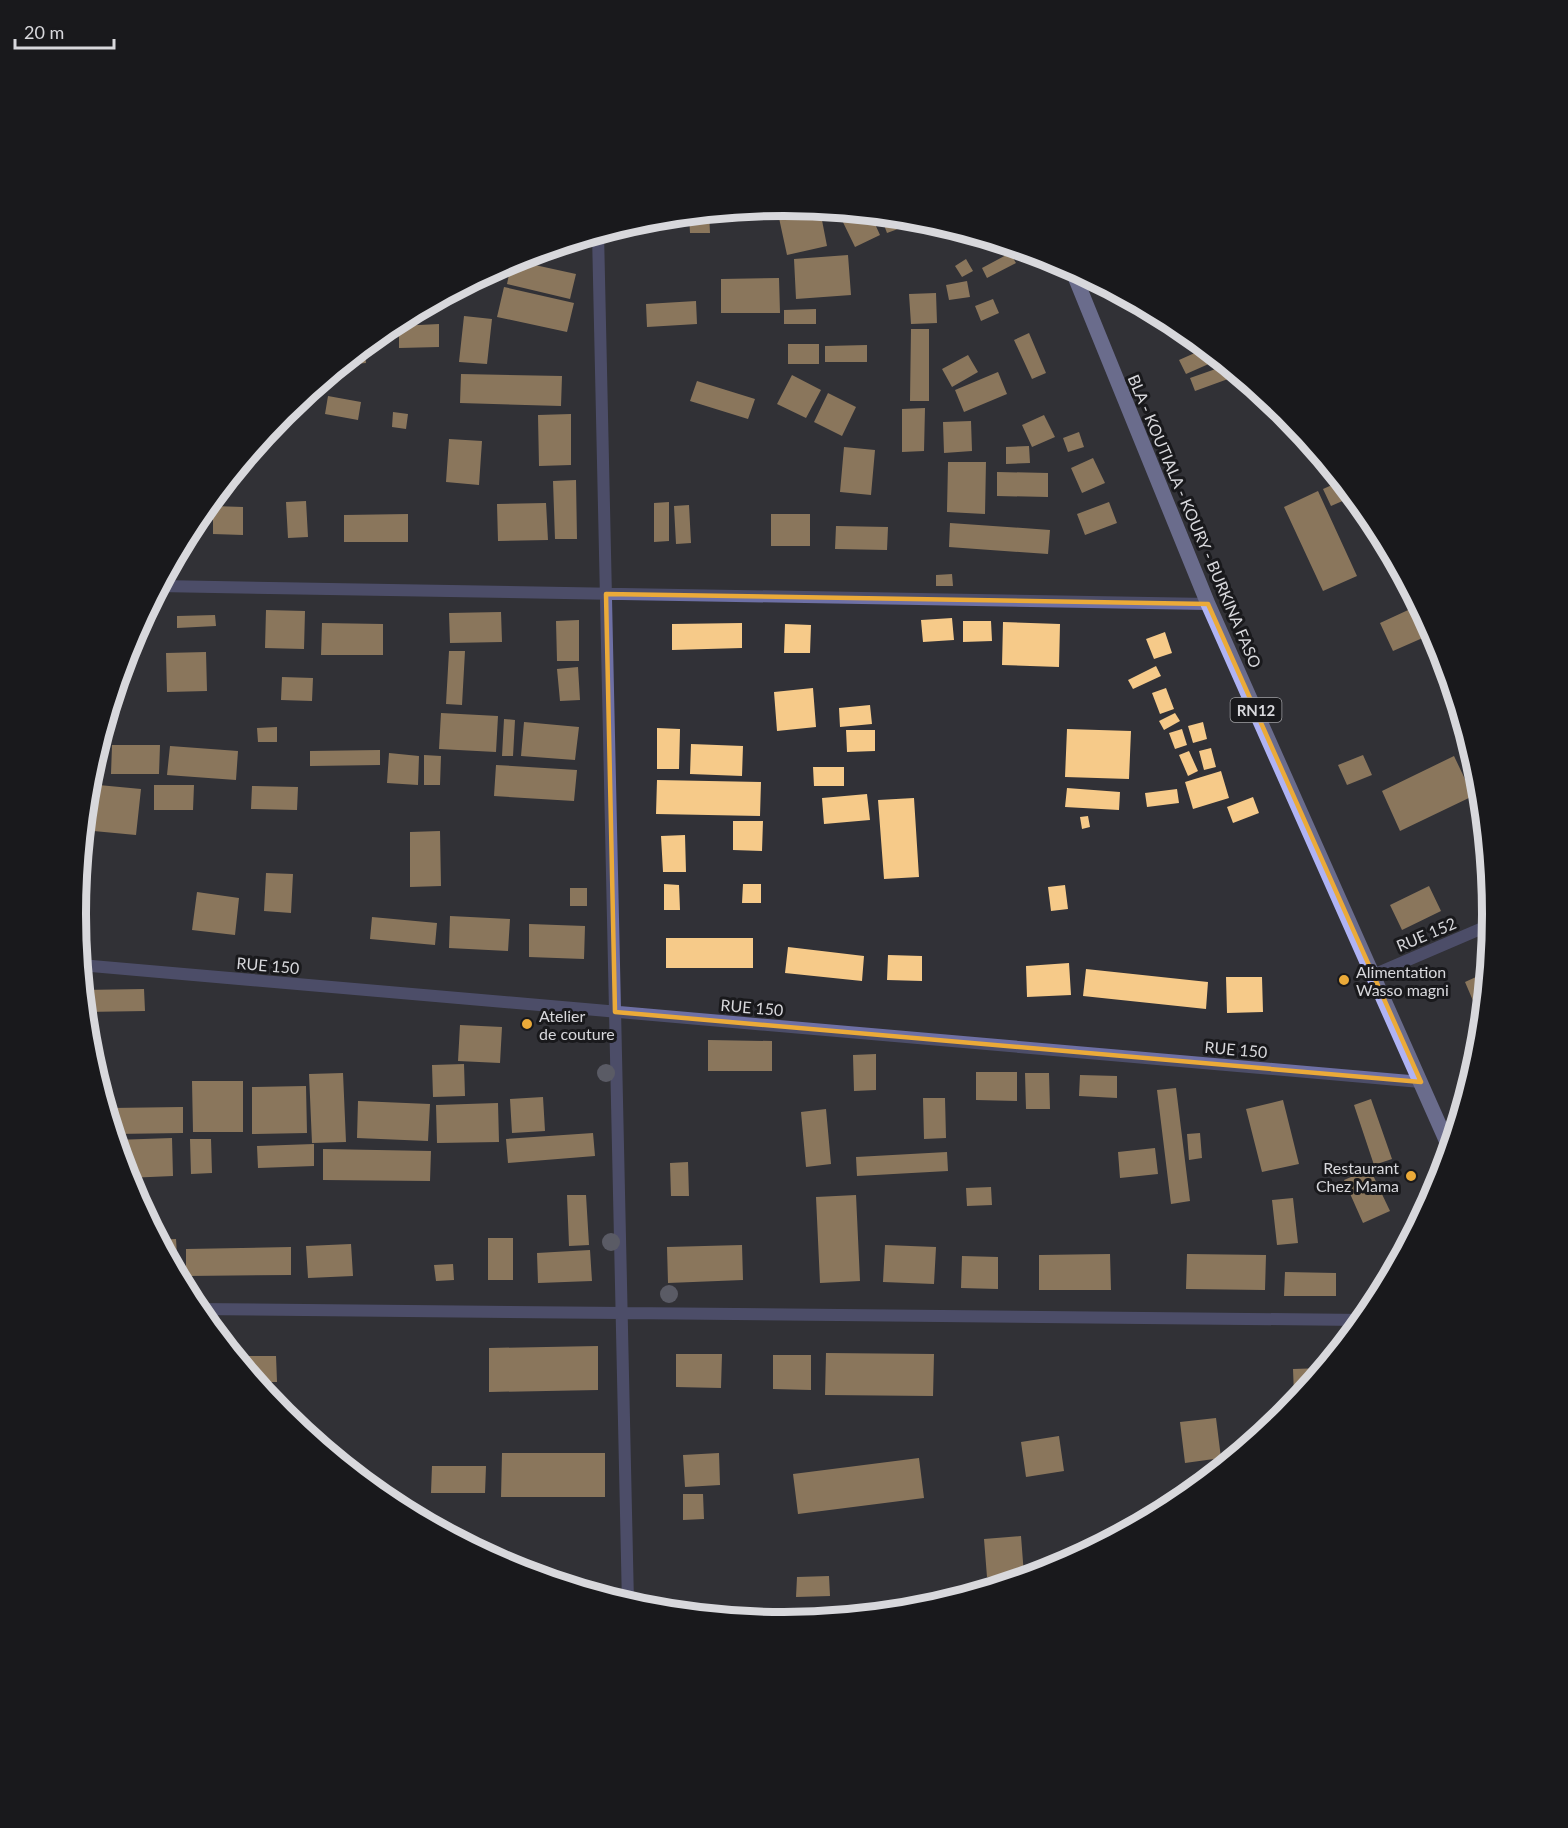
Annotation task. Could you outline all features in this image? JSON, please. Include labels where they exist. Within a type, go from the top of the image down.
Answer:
[{"type":"main road","name":"BLA - KOUTIALA - KOURY - BURKINA FASO","points":[[1077,281],[1208,604],[1445,1138]]},
{"type":"street","points":[[598,241],[628,1595]]},
{"type":"street","points":[[168,586],[1208,604]]},
{"type":"street","name":"RUE 152","points":[[1374,975],[1482,928]]},
{"type":"street","name":"RUE 150","points":[[88,966],[1421,1082]]},
{"type":"street","points":[[208,1309],[1352,1320]]},
{"type":"highlighted area","points":[[606,594],[1208,604],[1421,1082],[615,1012]]},
{"type":"building","points":[[821,217],[827,246],[787,255],[779,218]]},
{"type":"building","points":[[841,218],[874,221],[880,235],[855,247]]},
{"type":"building","points":[[709,220],[710,233],[690,233],[689,222]]},
{"type":"building","points":[[883,222],[905,226],[887,233]]},
{"type":"building","points":[[1010,253],[1016,263],[987,278],[982,268]]},
{"type":"building","points":[[848,255],[851,295],[796,299],[794,259]]},
{"type":"building","points":[[966,259],[973,271],[962,277],[955,266]]},
{"type":"building","points":[[530,264],[576,274],[570,299],[507,284],[509,272]]},
{"type":"building","points":[[779,278],[780,313],[721,313],[721,279]]},
{"type":"building","points":[[967,281],[970,297],[949,300],[946,285]]},
{"type":"building","points":[[504,287],[574,303],[567,332],[497,317]]},
{"type":"building","points":[[936,293],[937,323],[911,324],[909,294]]},
{"type":"building","points":[[993,299],[999,313],[981,321],[975,306]]},
{"type":"building","points":[[696,301],[697,324],[647,327],[646,304]]},
{"type":"building","points":[[816,309],[816,324],[784,324],[784,310]]},
{"type":"building","points":[[464,316],[492,319],[487,364],[459,362]]},
{"type":"building","points":[[439,324],[439,347],[399,348],[399,331],[408,326]]},
{"type":"building","points":[[911,329],[929,329],[929,401],[910,401]]},
{"type":"building","points":[[1029,333],[1046,373],[1032,379],[1014,340]]},
{"type":"building","points":[[788,344],[819,344],[819,364],[788,364]]},
{"type":"building","points":[[867,345],[867,362],[825,362],[825,346]]},
{"type":"building","points":[[1198,352],[1212,362],[1186,374],[1179,360]]},
{"type":"building","points":[[968,355],[978,372],[952,387],[942,369]]},
{"type":"building","points":[[365,356],[366,363],[354,364]]},
{"type":"building","points":[[1219,368],[1231,378],[1195,391],[1190,378]]},
{"type":"building","points":[[998,372],[1007,394],[964,412],[955,390]]},
{"type":"building","points":[[461,374],[562,376],[561,406],[460,403]]},
{"type":"building","points":[[792,375],[821,390],[806,418],[777,404]]},
{"type":"building","points":[[697,381],[755,399],[748,419],[690,401]]},
{"type":"building","points":[[828,393],[856,407],[842,436],[814,422]]},
{"type":"building","points":[[328,396],[361,402],[358,420],[325,414]]},
{"type":"building","points":[[925,408],[924,451],[902,452],[902,409]]},
{"type":"building","points":[[393,412],[408,414],[406,429],[392,427]]},
{"type":"building","points":[[571,414],[571,465],[539,466],[538,415]]},
{"type":"building","points":[[1044,415],[1055,437],[1032,447],[1022,425]]},
{"type":"building","points":[[971,421],[972,451],[944,453],[943,422]]},
{"type":"building","points":[[1079,432],[1084,447],[1068,452],[1063,438]]},
{"type":"building","points":[[449,439],[482,441],[479,485],[446,482]]},
{"type":"building","points":[[1029,446],[1030,463],[1006,464],[1006,447]]},
{"type":"building","points":[[844,447],[875,450],[871,495],[840,492]]},
{"type":"building","points":[[1093,458],[1105,483],[1082,493],[1071,468]]},
{"type":"building","points":[[948,462],[986,462],[985,514],[947,512]]},
{"type":"building","points":[[997,472],[1048,473],[1048,497],[997,496]]},
{"type":"building","points":[[576,480],[577,539],[555,539],[553,481]]},
{"type":"building","points":[[1334,484],[1346,500],[1331,506],[1323,489]]},
{"type":"building","points":[[1318,491],[1357,576],[1323,591],[1284,507]]},
{"type":"building","points":[[306,501],[308,537],[288,538],[286,502]]},
{"type":"building","points":[[669,502],[669,541],[654,542],[654,503]]},
{"type":"building","points":[[1109,502],[1117,523],[1085,535],[1077,514]]},
{"type":"building","points":[[546,503],[548,540],[498,541],[497,504]]},
{"type":"building","points":[[689,505],[691,543],[676,544],[674,506]]},
{"type":"building","points":[[217,506],[243,507],[243,535],[213,534],[213,512]]},
{"type":"building","points":[[408,514],[408,542],[344,542],[344,515]]},
{"type":"building","points":[[771,514],[810,514],[810,546],[771,546]]},
{"type":"building","points":[[950,523],[1050,530],[1048,554],[949,547]]},
{"type":"building","points":[[836,526],[888,527],[887,550],[835,549]]},
{"type":"building","points":[[952,574],[953,586],[936,586],[936,575]]},
{"type":"building","points":[[1412,608],[1425,637],[1393,651],[1380,623]]},
{"type":"building","points":[[266,610],[305,611],[304,649],[265,648]]},
{"type":"building","points":[[501,612],[502,642],[450,643],[449,613]]},
{"type":"building","points":[[215,615],[216,626],[177,628],[177,616]]},
{"type":"building","points":[[952,618],[954,640],[923,642],[921,620]]},
{"type":"building","points":[[579,620],[579,661],[557,661],[556,621]]},
{"type":"building","points":[[963,621],[991,621],[992,641],[963,642]]},
{"type":"building","points":[[1003,622],[1060,624],[1059,667],[1002,665]]},
{"type":"building","points":[[322,623],[383,624],[383,655],[321,655]]},
{"type":"building","points":[[742,623],[742,648],[672,650],[672,624]]},
{"type":"building","points":[[785,624],[811,625],[810,653],[784,653]]},
{"type":"building","points":[[1165,632],[1172,653],[1154,659],[1146,639]]},
{"type":"building","points":[[449,651],[465,651],[462,705],[446,704]]},
{"type":"building","points":[[206,652],[207,691],[167,692],[166,653]]},
{"type":"building","points":[[1156,666],[1161,676],[1133,689],[1128,680]]},
{"type":"building","points":[[578,667],[580,700],[560,701],[557,669]]},
{"type":"building","points":[[282,677],[313,678],[312,701],[281,700]]},
{"type":"building","points":[[813,688],[816,727],[777,731],[774,692]]},
{"type":"building","points":[[1166,688],[1174,709],[1160,714],[1152,693]]},
{"type":"building","points":[[870,705],[872,724],[840,727],[839,708]]},
{"type":"building","points":[[441,713],[498,716],[496,752],[439,749]]},
{"type":"building","points":[[1175,713],[1180,721],[1164,730],[1159,721]]},
{"type":"building","points":[[504,719],[515,720],[513,756],[502,756]]},
{"type":"building","points":[[524,722],[579,727],[575,760],[521,756]]},
{"type":"building","points":[[1203,722],[1207,739],[1193,743],[1188,726]]},
{"type":"building","points":[[277,727],[277,742],[258,742],[257,728]]},
{"type":"building","points":[[657,728],[680,729],[679,769],[657,769]]},
{"type":"building","points":[[1067,729],[1131,731],[1129,779],[1065,777]]},
{"type":"building","points":[[1182,729],[1187,745],[1175,749],[1169,733]]},
{"type":"building","points":[[846,730],[875,730],[875,751],[847,752]]},
{"type":"building","points":[[691,744],[743,746],[742,776],[690,774]]},
{"type":"building","points":[[112,745],[160,745],[159,774],[111,774]]},
{"type":"building","points":[[170,746],[238,751],[236,780],[167,775]]},
{"type":"building","points":[[1211,748],[1216,767],[1204,770],[1199,751]]},
{"type":"building","points":[[380,750],[380,765],[310,766],[310,751]]},
{"type":"building","points":[[1189,751],[1198,771],[1188,776],[1179,755]]},
{"type":"building","points":[[389,753],[419,756],[418,785],[387,783]]},
{"type":"building","points":[[424,755],[441,756],[440,785],[424,785]]},
{"type":"building","points":[[1363,755],[1372,775],[1347,785],[1338,765]]},
{"type":"building","points":[[1454,756],[1472,796],[1400,831],[1382,791]]},
{"type":"building","points":[[496,765],[577,770],[574,801],[494,796]]},
{"type":"building","points":[[813,767],[844,767],[844,786],[814,786]]},
{"type":"building","points":[[1221,771],[1229,798],[1193,809],[1185,782]]},
{"type":"building","points":[[657,780],[761,782],[760,816],[656,814]]},
{"type":"building","points":[[98,785],[141,789],[136,835],[90,831]]},
{"type":"building","points":[[154,785],[194,785],[193,810],[154,810]]},
{"type":"building","points":[[252,786],[298,787],[297,810],[251,809]]},
{"type":"building","points":[[1067,788],[1120,792],[1119,810],[1065,807]]},
{"type":"building","points":[[1177,789],[1179,803],[1147,807],[1145,793]]},
{"type":"building","points":[[867,794],[870,820],[824,824],[822,798]]},
{"type":"building","points":[[1253,797],[1259,813],[1233,823],[1227,807]]},
{"type":"building","points":[[914,798],[919,877],[884,879],[878,800]]},
{"type":"building","points":[[1088,816],[1090,827],[1082,829],[1080,817]]},
{"type":"building","points":[[733,821],[763,821],[762,851],[733,850]]},
{"type":"building","points":[[440,831],[441,886],[410,887],[410,832]]},
{"type":"building","points":[[685,835],[686,872],[663,872],[661,836]]},
{"type":"building","points":[[266,873],[293,874],[291,913],[264,911]]},
{"type":"building","points":[[664,884],[679,885],[680,910],[664,910]]},
{"type":"building","points":[[743,884],[761,884],[761,903],[742,903]]},
{"type":"building","points":[[1065,885],[1068,909],[1051,911],[1048,887]]},
{"type":"building","points":[[1429,886],[1441,911],[1402,930],[1390,905]]},
{"type":"building","points":[[570,888],[587,888],[587,906],[570,906]]},
{"type":"building","points":[[197,892],[239,898],[235,935],[192,930]]},
{"type":"building","points":[[450,916],[510,919],[508,951],[449,948]]},
{"type":"building","points":[[372,917],[437,923],[435,945],[370,939]]},
{"type":"building","points":[[529,924],[585,926],[584,959],[529,957]]},
{"type":"building","points":[[666,938],[753,938],[753,968],[666,968]]},
{"type":"building","points":[[788,947],[864,956],[862,981],[785,973]]},
{"type":"building","points":[[888,955],[922,956],[922,981],[887,980]]},
{"type":"building","points":[[1069,963],[1071,995],[1027,997],[1026,966]]},
{"type":"building","points":[[1086,969],[1208,982],[1206,1009],[1083,996]]},
{"type":"building","points":[[1480,975],[1477,1001],[1474,1003],[1465,982]]},
{"type":"building","points":[[1226,977],[1262,977],[1263,1012],[1227,1013]]},
{"type":"building","points":[[144,989],[145,1011],[92,1012],[90,990]]},
{"type":"building","points":[[460,1025],[502,1027],[500,1063],[458,1061]]},
{"type":"building","points":[[708,1040],[772,1041],[772,1071],[708,1071]]},
{"type":"building","points":[[876,1054],[876,1090],[854,1091],[853,1055]]},
{"type":"building","points":[[464,1064],[465,1096],[433,1097],[432,1065]]},
{"type":"building","points":[[976,1072],[1017,1072],[1017,1101],[976,1100]]},
{"type":"building","points":[[343,1073],[346,1142],[312,1143],[309,1074]]},
{"type":"building","points":[[1025,1073],[1049,1073],[1050,1109],[1026,1109]]},
{"type":"building","points":[[1080,1075],[1117,1076],[1117,1098],[1079,1096]]},
{"type":"building","points":[[192,1081],[243,1081],[243,1132],[193,1132]]},
{"type":"building","points":[[306,1086],[307,1133],[252,1134],[252,1087]]},
{"type":"building","points":[[1176,1088],[1190,1201],[1171,1204],[1157,1090]]},
{"type":"building","points":[[543,1097],[545,1131],[512,1133],[510,1099]]},
{"type":"building","points":[[923,1098],[945,1098],[946,1138],[924,1139]]},
{"type":"building","points":[[1371,1099],[1392,1159],[1374,1165],[1354,1105]]},
{"type":"building","points":[[1283,1100],[1299,1164],[1262,1172],[1246,1109]]},
{"type":"building","points":[[358,1101],[430,1104],[428,1141],[357,1138]]},
{"type":"building","points":[[498,1103],[499,1142],[437,1143],[436,1105]]},
{"type":"building","points":[[183,1107],[183,1133],[121,1134],[113,1108]]},
{"type":"building","points":[[826,1109],[831,1164],[806,1167],[801,1112]]},
{"type":"building","points":[[593,1133],[595,1156],[508,1163],[506,1139]]},
{"type":"building","points":[[1200,1133],[1202,1158],[1189,1160],[1187,1134]]},
{"type":"building","points":[[172,1138],[173,1176],[138,1178],[123,1140]]},
{"type":"building","points":[[190,1139],[211,1139],[212,1173],[191,1174]]},
{"type":"building","points":[[314,1144],[314,1166],[258,1168],[257,1146]]},
{"type":"building","points":[[1155,1148],[1158,1174],[1120,1178],[1118,1152]]},
{"type":"building","points":[[323,1149],[431,1151],[430,1181],[323,1180]]},
{"type":"building","points":[[947,1152],[948,1171],[857,1176],[856,1157]]},
{"type":"building","points":[[688,1162],[689,1196],[671,1196],[670,1163]]},
{"type":"building","points":[[1370,1169],[1390,1211],[1363,1223],[1344,1180]]},
{"type":"building","points":[[991,1187],[992,1205],[967,1206],[966,1188]]},
{"type":"building","points":[[567,1195],[586,1195],[589,1245],[569,1246]]},
{"type":"building","points":[[856,1195],[860,1281],[820,1283],[816,1197]]},
{"type":"building","points":[[1293,1198],[1298,1243],[1277,1245],[1272,1200]]},
{"type":"building","points":[[488,1238],[513,1238],[513,1280],[488,1280]]},
{"type":"building","points":[[176,1239],[177,1260],[167,1240]]},
{"type":"building","points":[[351,1244],[353,1276],[308,1278],[306,1246]]},
{"type":"building","points":[[742,1245],[743,1280],[668,1283],[667,1247]]},
{"type":"building","points":[[885,1245],[936,1247],[934,1284],[883,1282]]},
{"type":"building","points":[[291,1247],[291,1275],[187,1276],[186,1249]]},
{"type":"building","points":[[590,1250],[592,1281],[538,1283],[537,1253]]},
{"type":"building","points":[[1110,1254],[1111,1290],[1039,1290],[1039,1255]]},
{"type":"building","points":[[1187,1254],[1266,1255],[1265,1290],[1186,1289]]},
{"type":"building","points":[[962,1256],[998,1257],[998,1289],[961,1288]]},
{"type":"building","points":[[453,1264],[454,1280],[436,1281],[434,1265]]},
{"type":"building","points":[[1285,1272],[1336,1273],[1336,1296],[1284,1296]]},
{"type":"building","points":[[598,1346],[598,1390],[489,1392],[489,1348]]},
{"type":"building","points":[[826,1353],[934,1354],[933,1396],[825,1395]]},
{"type":"building","points":[[676,1354],[722,1354],[721,1388],[676,1387]]},
{"type":"building","points":[[773,1355],[811,1355],[811,1390],[773,1389]]},
{"type":"building","points":[[247,1356],[276,1356],[277,1382],[266,1382],[247,1360]]},
{"type":"building","points":[[1314,1368],[1294,1391],[1293,1369]]},
{"type":"building","points":[[1216,1418],[1221,1458],[1185,1463],[1180,1422]]},
{"type":"building","points":[[1059,1436],[1064,1471],[1026,1477],[1021,1442]]},
{"type":"building","points":[[502,1453],[605,1453],[605,1497],[501,1497]]},
{"type":"building","points":[[719,1453],[720,1485],[685,1487],[683,1455]]},
{"type":"building","points":[[919,1458],[924,1498],[798,1514],[793,1474]]},
{"type":"building","points":[[432,1466],[486,1466],[485,1493],[431,1493]]},
{"type":"building","points":[[683,1494],[703,1494],[704,1519],[683,1520]]},
{"type":"building","points":[[1021,1536],[1024,1569],[1006,1576],[987,1577],[984,1539]]},
{"type":"building","points":[[829,1576],[830,1596],[796,1597],[797,1577]]},
{"type":"place","name":"Alimentation Wasso magni","points":[[1344,980]]},
{"type":"place","name":"Atelier de couture","points":[[527,1024]]},
{"type":"place","name":"Restaurant Chez Mama","points":[[1411,1176]]}]
